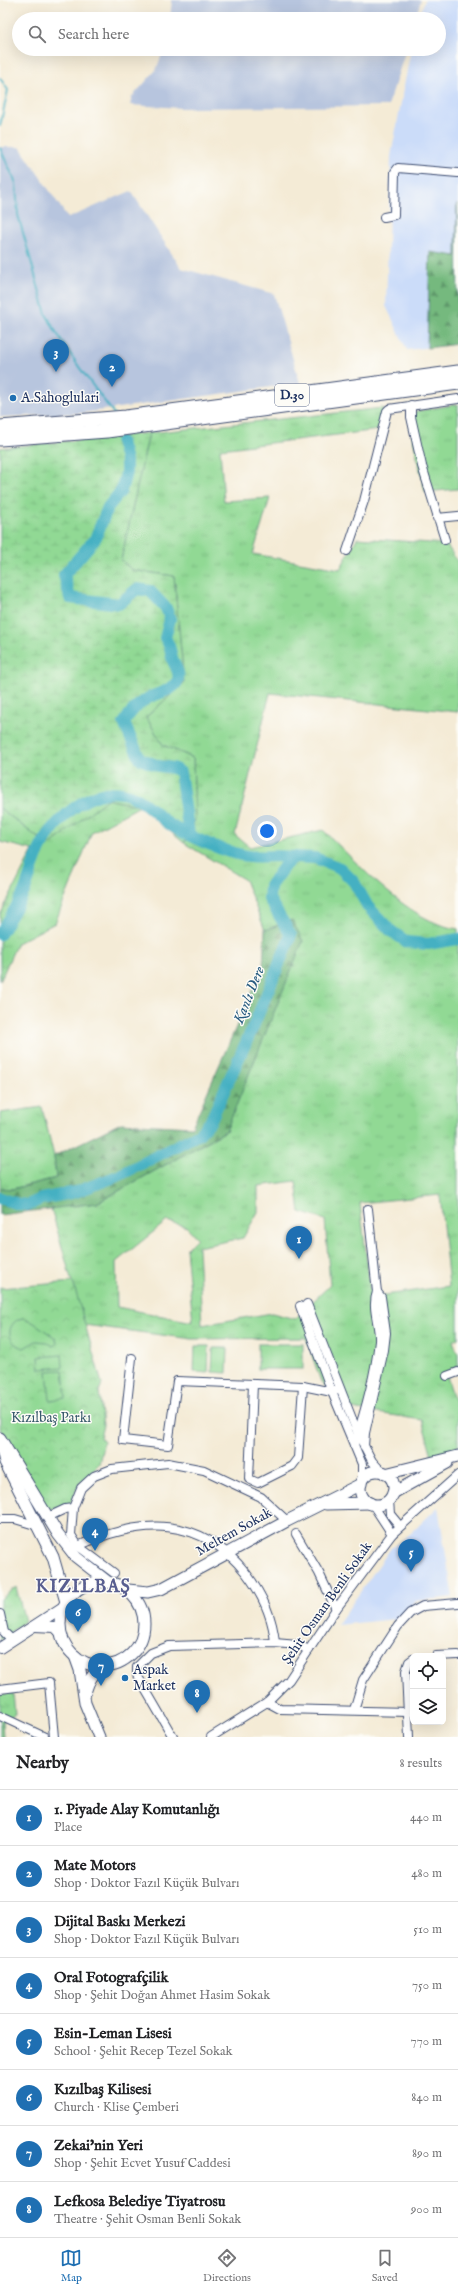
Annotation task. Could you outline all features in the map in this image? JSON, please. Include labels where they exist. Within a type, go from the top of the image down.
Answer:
[{"type":"highway","name":"D.30","points":[[127,423],[458,372]]},
{"type":"highway","name":"D.30","points":[[0,439],[458,383]]},
{"type":"highway","name":"D.30","points":[[0,427],[105,425]]},
{"type":"main road","points":[[0,1438],[58,1534],[76,1558],[108,1582],[128,1590],[135,1597],[144,1615],[142,1638],[136,1649],[128,1657],[106,1666],[93,1674],[88,1681],[84,1696]]},
{"type":"main road","points":[[0,1442],[3,1462],[29,1507],[53,1557],[65,1604]]},
{"type":"main road","points":[[458,1457],[380,1505],[371,1504],[361,1494],[361,1482],[373,1472],[383,1473],[458,1457]]},
{"type":"main road","points":[[383,1473],[392,1482],[391,1497]]},
{"type":"main road","name":"Meltem Sokak","points":[[144,1615],[148,1601],[161,1589],[287,1521],[323,1504],[361,1482]]},
{"type":"main road","name":"Meltem Sokak","points":[[323,1504],[371,1504]]},
{"type":"main road","points":[[106,1666],[84,1662],[75,1656],[66,1646],[61,1634],[60,1620],[65,1604],[74,1592],[84,1586],[96,1582],[108,1582]]},
{"type":"main road","name":"Meltem Sokak","points":[[128,1590],[148,1592],[161,1589]]},
{"type":"main road","points":[[75,1656],[80,1670],[84,1696],[99,1737]]},
{"type":"street","points":[[384,217],[394,215],[394,172],[398,168],[458,173]]},
{"type":"street","points":[[425,387],[433,402]]},
{"type":"street","points":[[348,551],[364,501],[387,411],[390,408],[458,399]]},
{"type":"street","points":[[411,405],[412,424],[437,518],[445,540]]},
{"type":"street","points":[[437,518],[458,516]]},
{"type":"street","points":[[354,1445],[358,1434],[378,1346],[378,1324],[374,1300],[377,1292],[368,1209]]},
{"type":"street","points":[[364,1446],[365,1432],[384,1350],[386,1333],[381,1297],[377,1292]]},
{"type":"street","points":[[304,1305],[362,1464],[361,1482]]},
{"type":"street","points":[[132,1358],[123,1440],[168,1445],[177,1381],[303,1386],[336,1391]]},
{"type":"street","points":[[448,1376],[458,1372]]},
{"type":"street","points":[[253,1384],[249,1479],[258,1483],[292,1466],[298,1458],[303,1386]]},
{"type":"street","points":[[336,1391],[376,1467],[383,1473]]},
{"type":"street","points":[[114,1573],[78,1546],[71,1535],[73,1508],[81,1488],[94,1476],[112,1469],[168,1462],[204,1470],[261,1497],[287,1521]]},
{"type":"street","name":"Şehit Osman Benli Sokak","points":[[211,1737],[267,1702],[289,1680],[336,1609],[399,1525],[458,1475]]},
{"type":"street","points":[[391,1497],[390,1514],[399,1525]]},
{"type":"street","points":[[371,1504],[392,1534]]},
{"type":"street","points":[[15,1519],[25,1514],[29,1507]]},
{"type":"street","points":[[48,1517],[65,1509],[73,1508]]},
{"type":"street","points":[[0,1519],[15,1519],[39,1527]]},
{"type":"street","points":[[78,1546],[124,1529],[151,1526],[168,1527],[189,1532],[229,1553],[255,1585],[270,1616],[275,1643]]},
{"type":"street","points":[[296,1534],[319,1573],[336,1609]]},
{"type":"street","points":[[354,1710],[363,1680],[398,1626],[410,1613],[423,1606],[458,1602]]},
{"type":"street","points":[[5,1635],[34,1626],[65,1604]]},
{"type":"street","points":[[0,1614],[5,1635],[0,1648]]},
{"type":"street","points":[[34,1626],[55,1628],[61,1634]]},
{"type":"street","points":[[173,1737],[138,1675],[137,1667],[143,1659],[151,1653],[170,1646],[275,1643],[298,1645],[309,1650]]},
{"type":"street","points":[[446,1656],[458,1655]]},
{"type":"street","points":[[409,1737],[406,1671],[410,1661]]},
{"type":"street","points":[[0,1689],[48,1683],[54,1737]]},
{"type":"street","points":[[267,1702],[280,1709],[408,1712]]},
{"type":"street","points":[[0,1716],[45,1737]]},
{"type":"shaded area","points":[[172,0],[421,0],[417,12],[171,12]]},
{"type":"shaded area","points":[[425,0],[458,0],[458,344],[407,350],[386,306],[391,156],[410,56],[446,56],[446,12],[421,12]]},
{"type":"shaded area","points":[[161,56],[404,56],[388,106],[182,108],[130,105],[132,97],[156,70]]},
{"type":"shaded area","points":[[0,147],[20,147],[68,218],[131,191],[181,268],[274,294],[300,383],[82,413],[0,417]]},
{"type":"shaded area","points":[[438,1507],[453,1597],[416,1601],[396,1619],[337,1625],[391,1548],[410,1534]]},
{"type":"green space","points":[[457,203],[458,344],[427,348],[430,252],[456,256]]},
{"type":"green space","points":[[458,404],[458,489],[425,492],[407,413]]},
{"type":"green space","points":[[383,408],[379,430],[220,449],[224,501],[270,498],[253,554],[340,569],[357,538],[446,544],[458,562],[458,712],[270,693],[235,835],[250,847],[323,830],[385,890],[403,904],[421,916],[440,924],[458,929],[458,1338],[453,1341],[458,1354],[458,1366],[446,1373],[458,1412],[458,1447],[432,1456],[422,1420],[352,1409],[321,1382],[306,1338],[192,1339],[84,1325],[51,1208],[97,1203],[226,1131],[292,920],[265,930],[245,880],[184,843],[195,820],[193,758],[163,745],[146,717],[184,683],[174,576],[132,570],[121,560],[149,433]],"holes":[[[296,1181],[300,1212],[325,1220],[330,1285],[295,1319],[272,1313],[202,1325],[198,1247],[243,1238],[258,1212],[258,1186]],[[440,1195],[449,1286],[371,1297],[360,1203]],[[167,1221],[187,1227],[197,1238],[186,1249],[193,1322],[117,1307],[116,1262]]]},
{"type":"green space","points":[[149,433],[121,560],[132,570],[174,576],[184,683],[146,717],[163,745],[193,758],[195,820],[184,843],[140,806],[107,799],[51,844],[37,837],[0,808],[0,448]]},
{"type":"green space","points":[[106,799],[140,806],[92,832],[55,923],[17,943],[0,981],[0,915],[33,850],[0,842],[0,808],[37,837],[51,844]]},
{"type":"green space","points":[[292,920],[303,941],[226,1131],[97,1203],[0,1215],[0,1188],[12,1189],[56,1178],[54,1156],[121,1123],[192,1127],[263,966],[265,930]]},
{"type":"green space","points":[[42,1107],[54,1156],[56,1178],[12,1189],[0,1188],[0,1113]]},
{"type":"green space","name":"Kızılbaş Parkı","points":[[73,1282],[102,1384],[99,1391],[103,1425],[100,1438],[104,1441],[99,1464],[80,1483],[71,1502],[63,1507],[47,1510],[0,1429],[0,1288]]},
{"type":"green space","points":[[22,1318],[34,1323],[56,1338],[57,1344],[53,1346],[47,1342],[36,1341],[24,1348],[18,1346],[11,1338],[10,1329],[16,1321]]},
{"type":"green space","points":[[258,1344],[303,1344],[303,1369],[258,1369]]},
{"type":"green space","points":[[195,1346],[209,1346],[208,1373],[194,1372]]},
{"type":"green space","points":[[213,1348],[228,1348],[227,1373],[212,1372]]},
{"type":"green space","points":[[62,1355],[63,1367],[40,1369],[39,1357]]},
{"type":"green space","points":[[63,1370],[66,1398],[50,1400],[47,1371]]},
{"type":"green space","points":[[16,1587],[25,1621],[0,1640],[0,1599]]},
{"type":"green space","points":[[13,1693],[15,1714],[2,1721],[3,1737],[0,1737],[0,1694]]},
{"type":"waterway","points":[[0,78],[8,90],[0,126]]},
{"type":"waterway","points":[[0,148],[16,183],[18,215],[46,314],[79,367],[114,414]]},
{"type":"waterway","points":[[120,435],[121,442]]},
{"type":"waterway","points":[[121,442],[126,460],[126,473],[121,491],[108,507],[95,539],[64,575],[70,598],[119,604],[137,589],[150,591],[166,608],[170,619],[165,638],[178,671],[177,682],[172,688],[150,697],[138,705],[124,723],[140,759],[159,766],[173,768],[180,772],[189,834]]},
{"type":"waterway","points":[[0,934],[24,892],[40,849],[56,825],[79,805],[92,797],[106,793],[120,793],[134,797],[175,828],[226,851],[256,857],[294,857]]},
{"type":"waterway","name":"Kanlı Dere","points":[[0,1198],[18,1204],[28,1205],[41,1199],[76,1192],[120,1175],[199,1134],[210,1122],[253,1027],[291,935],[269,899],[270,886],[285,865],[294,857],[315,858],[340,868],[354,882],[368,907],[391,931],[407,942],[428,944],[458,939]]},
{"type":"place","name":"Dijital Baskı Merkezi","points":[[56,372]]},
{"type":"place","name":"Mate Motors","points":[[112,387]]},
{"type":"place","name":"A.Sahoglulari","points":[[13,398]]},
{"type":"place","name":"1. Piyade Alay Komutanlığı","points":[[299,1259]]},
{"type":"place","name":"Oral Fotografçilik","points":[[95,1551]]},
{"type":"place","name":"Esin-Leman Lisesi","points":[[411,1572]]},
{"type":"place","name":"Kızılbaş Kilisesi","points":[[78,1632]]},
{"type":"place","name":"Aspak Market","points":[[125,1678]]},
{"type":"place","name":"Zekai'nin Yeri","points":[[101,1686]]},
{"type":"place","name":"Lefkosa Belediye Tiyatrosu","points":[[197,1713]]},
{"type":"district","name":"KIZILBAŞ","points":[[83,1587]]}]
